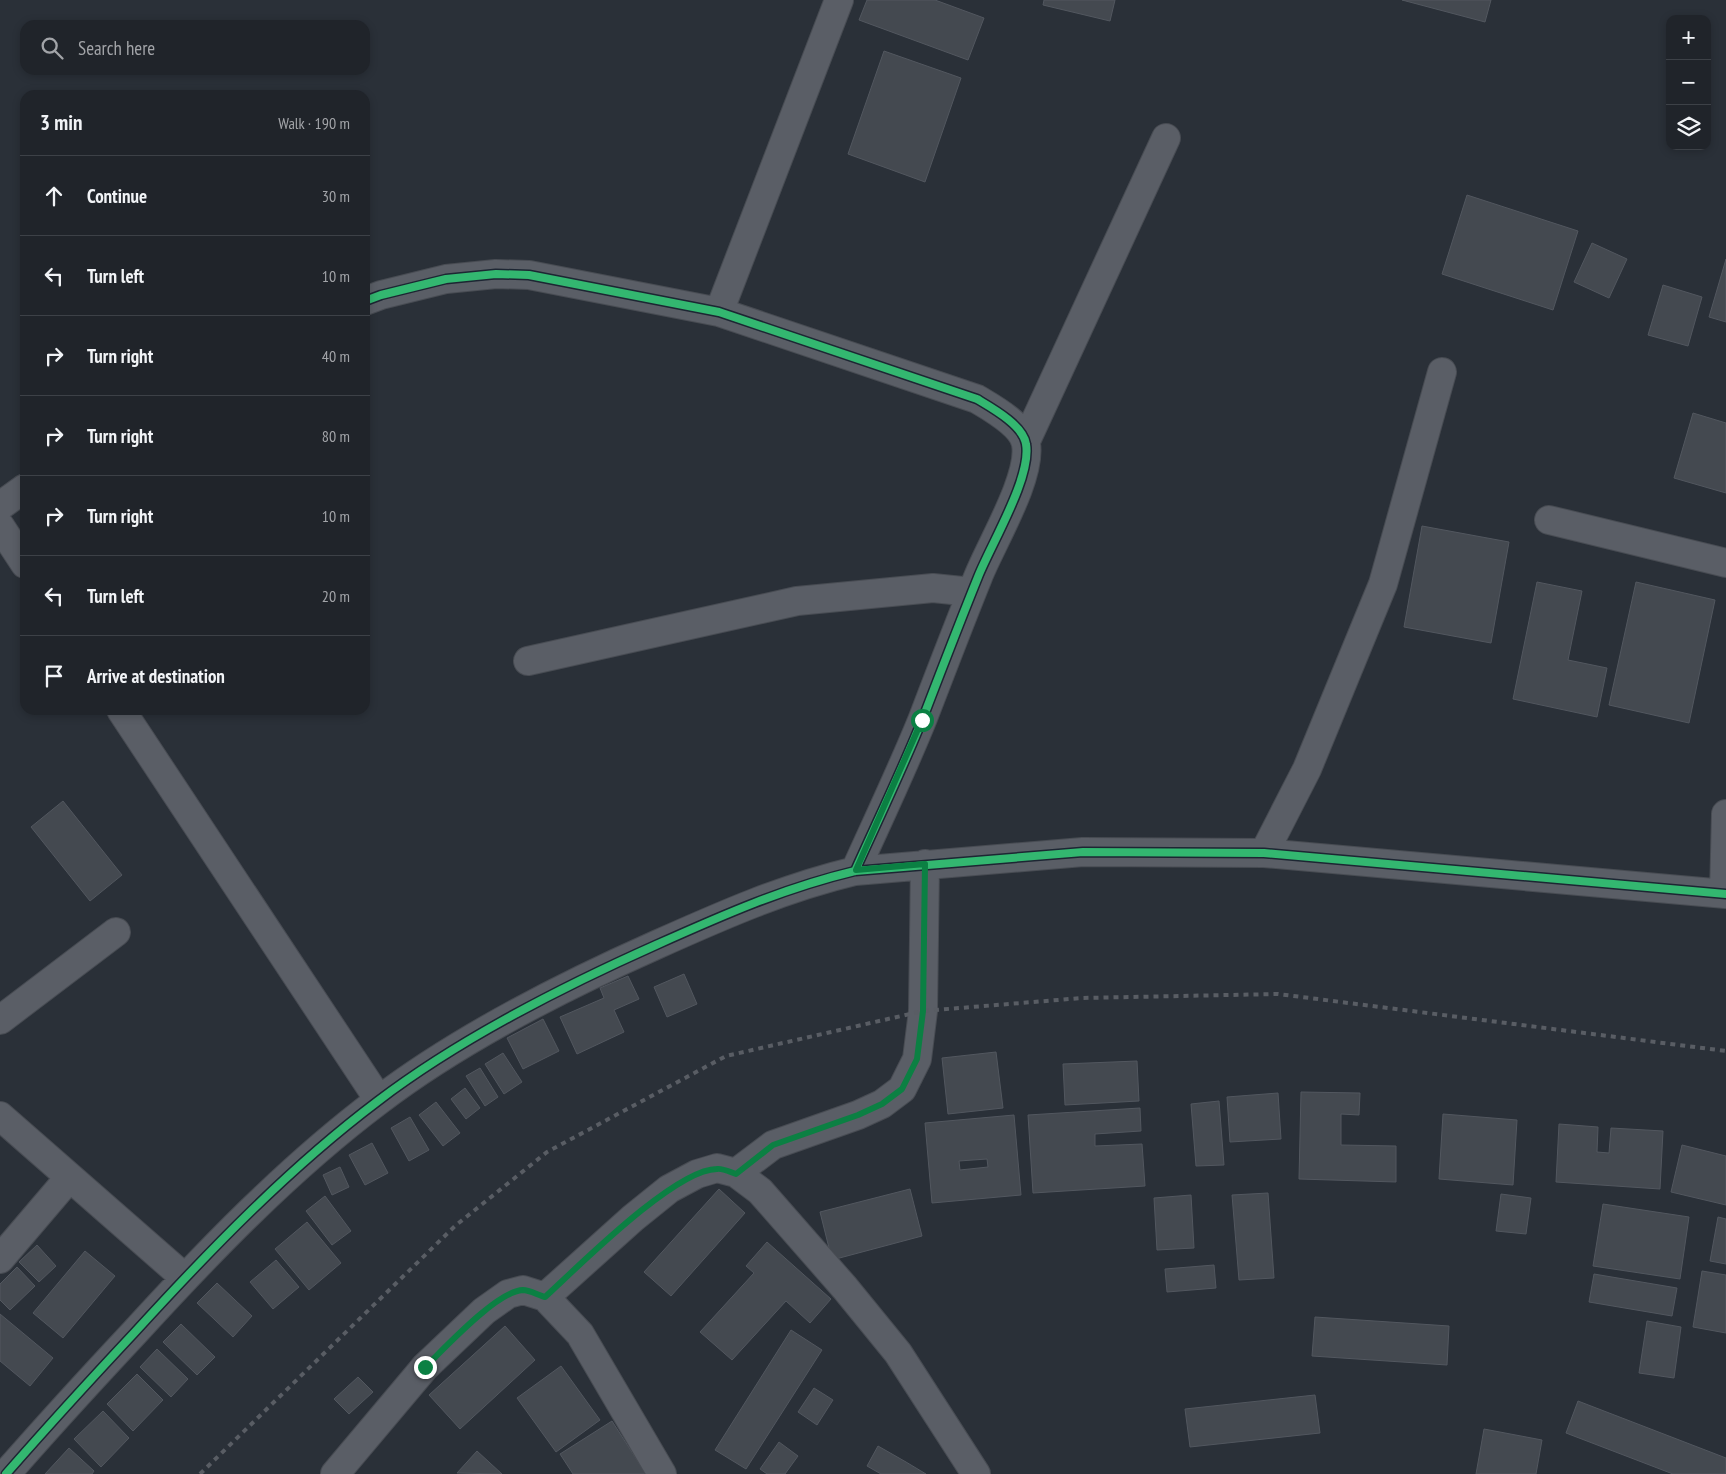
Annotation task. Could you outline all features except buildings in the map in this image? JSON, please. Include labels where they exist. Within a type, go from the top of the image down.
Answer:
[{"type":"street","points":[[719,312],[839,0]]},
{"type":"street","points":[[856,870],[922,720],[972,592],[1014,497],[1027,460],[1026,441],[1166,138]]},
{"type":"street","points":[[370,299],[446,279],[496,274],[519,274],[719,312],[977,399],[1006,417],[1026,441]]},
{"type":"street","points":[[1264,853],[1307,769],[1383,584],[1442,372]]},
{"type":"street","points":[[0,506],[20,492]]},
{"type":"street","points":[[1549,520],[1726,563]]},
{"type":"street","points":[[0,526],[20,556]]},
{"type":"street","points":[[528,661],[797,601],[933,588],[972,592]]},
{"type":"street","points":[[124,715],[379,1100]]},
{"type":"street","points":[[6,1474],[185,1278],[252,1210],[340,1131],[379,1100],[428,1066],[495,1026],[623,960],[754,901],[856,870],[1083,852],[1264,853],[1725,894],[1726,814]]},
{"type":"street","points":[[736,1174],[773,1145],[858,1115],[882,1104],[902,1089],[917,1059],[923,1011],[925,864]]},
{"type":"street","points":[[0,1020],[116,932]]},
{"type":"street","points":[[0,1116],[185,1278]]},
{"type":"street","points":[[545,1297],[633,1218],[669,1189],[697,1174],[717,1168],[736,1174],[766,1198],[845,1288],[898,1353],[976,1474]]},
{"type":"street","points":[[0,1259],[69,1178]]},
{"type":"street","points":[[335,1474],[425,1367],[484,1311],[508,1294],[523,1290],[545,1297],[580,1334],[662,1474]]},
{"type":"railway","points":[[200,1474],[455,1226],[547,1152],[726,1056],[923,1011],[1082,998],[1278,994],[1726,1051]]},
{"type":"cycle path","points":[[370,299],[446,279],[496,274],[529,275],[719,312],[977,399],[1006,418],[1019,430],[1026,444],[1026,458],[1017,492],[978,577],[915,737],[855,871]]},
{"type":"cycle path","points":[[6,1474],[102,1367],[221,1241],[313,1154],[378,1101],[442,1057],[549,996],[705,923],[778,894],[855,871],[1083,852],[1264,853],[1726,894]]},
{"type":"route","points":[[425,1367],[484,1311],[508,1294],[523,1290],[545,1297],[633,1218],[669,1189],[697,1174],[717,1168],[736,1174],[773,1145],[858,1115],[882,1104],[902,1089],[917,1059],[923,1011],[925,864],[856,870],[922,720]]}]
